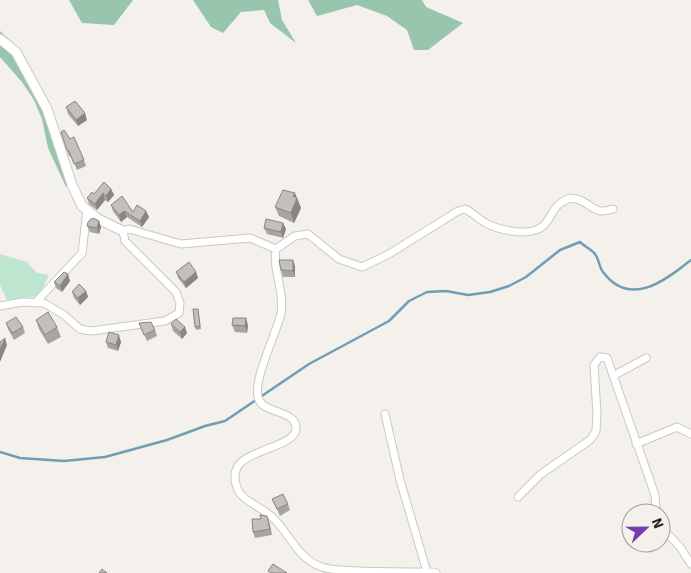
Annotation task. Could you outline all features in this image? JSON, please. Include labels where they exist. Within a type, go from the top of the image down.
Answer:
[{"type":"street","points":[[0,39],[16,52],[47,109],[72,186],[82,206],[98,219],[123,231],[129,229],[146,232],[181,244],[250,238],[276,249]]},
{"type":"street","points":[[436,573],[330,571],[312,563],[273,517],[240,494],[235,482],[237,467],[246,458],[287,441],[294,435],[296,429],[295,423],[287,416],[266,407],[259,400],[257,384],[281,312],[282,297],[274,258],[276,249],[295,236],[308,234],[338,259],[362,267],[390,254],[458,211],[465,209],[472,212],[483,222],[495,227],[514,232],[527,232],[542,228],[550,218],[554,208],[570,198],[582,201],[601,212],[613,209]]},
{"type":"street","points":[[35,302],[82,253],[87,210]]},
{"type":"street","points":[[0,306],[22,302],[44,303],[64,315],[80,329],[90,331],[165,321],[179,313],[180,303],[176,292],[125,241],[123,231]]},
{"type":"street","points":[[518,497],[542,474],[590,440],[596,432],[597,414],[594,365],[600,357],[607,358],[655,495],[655,503]]},
{"type":"street","points":[[613,376],[646,358]]},
{"type":"street","points":[[385,414],[400,480],[427,572]]},
{"type":"street","points":[[636,444],[677,427],[691,434]]},
{"type":"street","points":[[671,538],[691,564]]},
{"type":"green space","points":[[69,0],[133,0],[114,25],[82,23]]},
{"type":"green space","points":[[193,0],[278,0],[282,20],[296,43],[270,23],[264,10],[241,12],[223,33],[211,27]]},
{"type":"green space","points":[[308,0],[422,0],[426,7],[463,23],[428,50],[414,50],[407,30],[387,16],[357,5],[317,16]]},
{"type":"green space","points":[[0,31],[20,50],[49,103],[72,185],[66,187],[48,148],[42,119],[34,100],[22,82],[0,57]]},
{"type":"green space","points":[[0,254],[27,262],[37,273],[49,275],[39,296],[7,300],[0,285]]},
{"type":"building","points":[[75,101],[85,113],[76,120],[66,107]]},
{"type":"building","points":[[64,130],[70,139],[74,137],[84,160],[74,164],[61,132]]},
{"type":"building","points":[[104,182],[111,189],[106,196],[103,193],[95,204],[87,198],[92,192],[94,194]]},
{"type":"building","points":[[283,190],[295,193],[293,196],[297,198],[291,213],[275,207]]},
{"type":"building","points":[[122,196],[133,212],[137,205],[146,211],[140,221],[124,211],[119,215],[111,205]]},
{"type":"building","points":[[93,218],[99,221],[97,228],[87,226],[88,222]]},
{"type":"building","points":[[266,219],[283,223],[281,232],[264,228]]},
{"type":"building","points":[[279,260],[293,260],[293,271],[281,270]]},
{"type":"building","points":[[189,262],[196,272],[184,282],[176,272]]},
{"type":"building","points":[[64,272],[68,274],[60,286],[54,282]]},
{"type":"building","points":[[79,284],[86,291],[78,298],[72,292]]},
{"type":"building","points":[[193,309],[198,309],[200,326],[195,327]]},
{"type":"building","points":[[48,312],[57,327],[45,335],[36,320]]},
{"type":"building","points":[[16,317],[23,327],[12,333],[6,323]]},
{"type":"building","points":[[233,318],[246,318],[245,326],[232,325]]},
{"type":"building","points":[[176,319],[185,327],[180,332],[171,324]]},
{"type":"building","points":[[151,322],[155,330],[144,335],[139,323]]},
{"type":"building","points":[[109,332],[119,335],[116,345],[106,342]]},
{"type":"building","points":[[5,338],[0,350],[0,342]]},
{"type":"building","points":[[283,494],[288,504],[277,509],[272,499]]},
{"type":"building","points":[[260,515],[267,516],[270,529],[253,532],[252,519],[261,519]]},
{"type":"building","points":[[273,564],[287,573],[271,573],[268,571]]},
{"type":"building","points":[[102,569],[107,573],[99,573]]},
{"type":"waterway","points":[[0,452],[20,458],[64,461],[105,457],[167,440],[225,421],[309,364],[389,321],[409,301],[427,292],[446,291],[468,295],[490,292],[509,286],[526,277],[560,250],[580,242],[595,254],[603,272],[613,283],[624,288],[636,290],[659,283],[691,260]]}]
